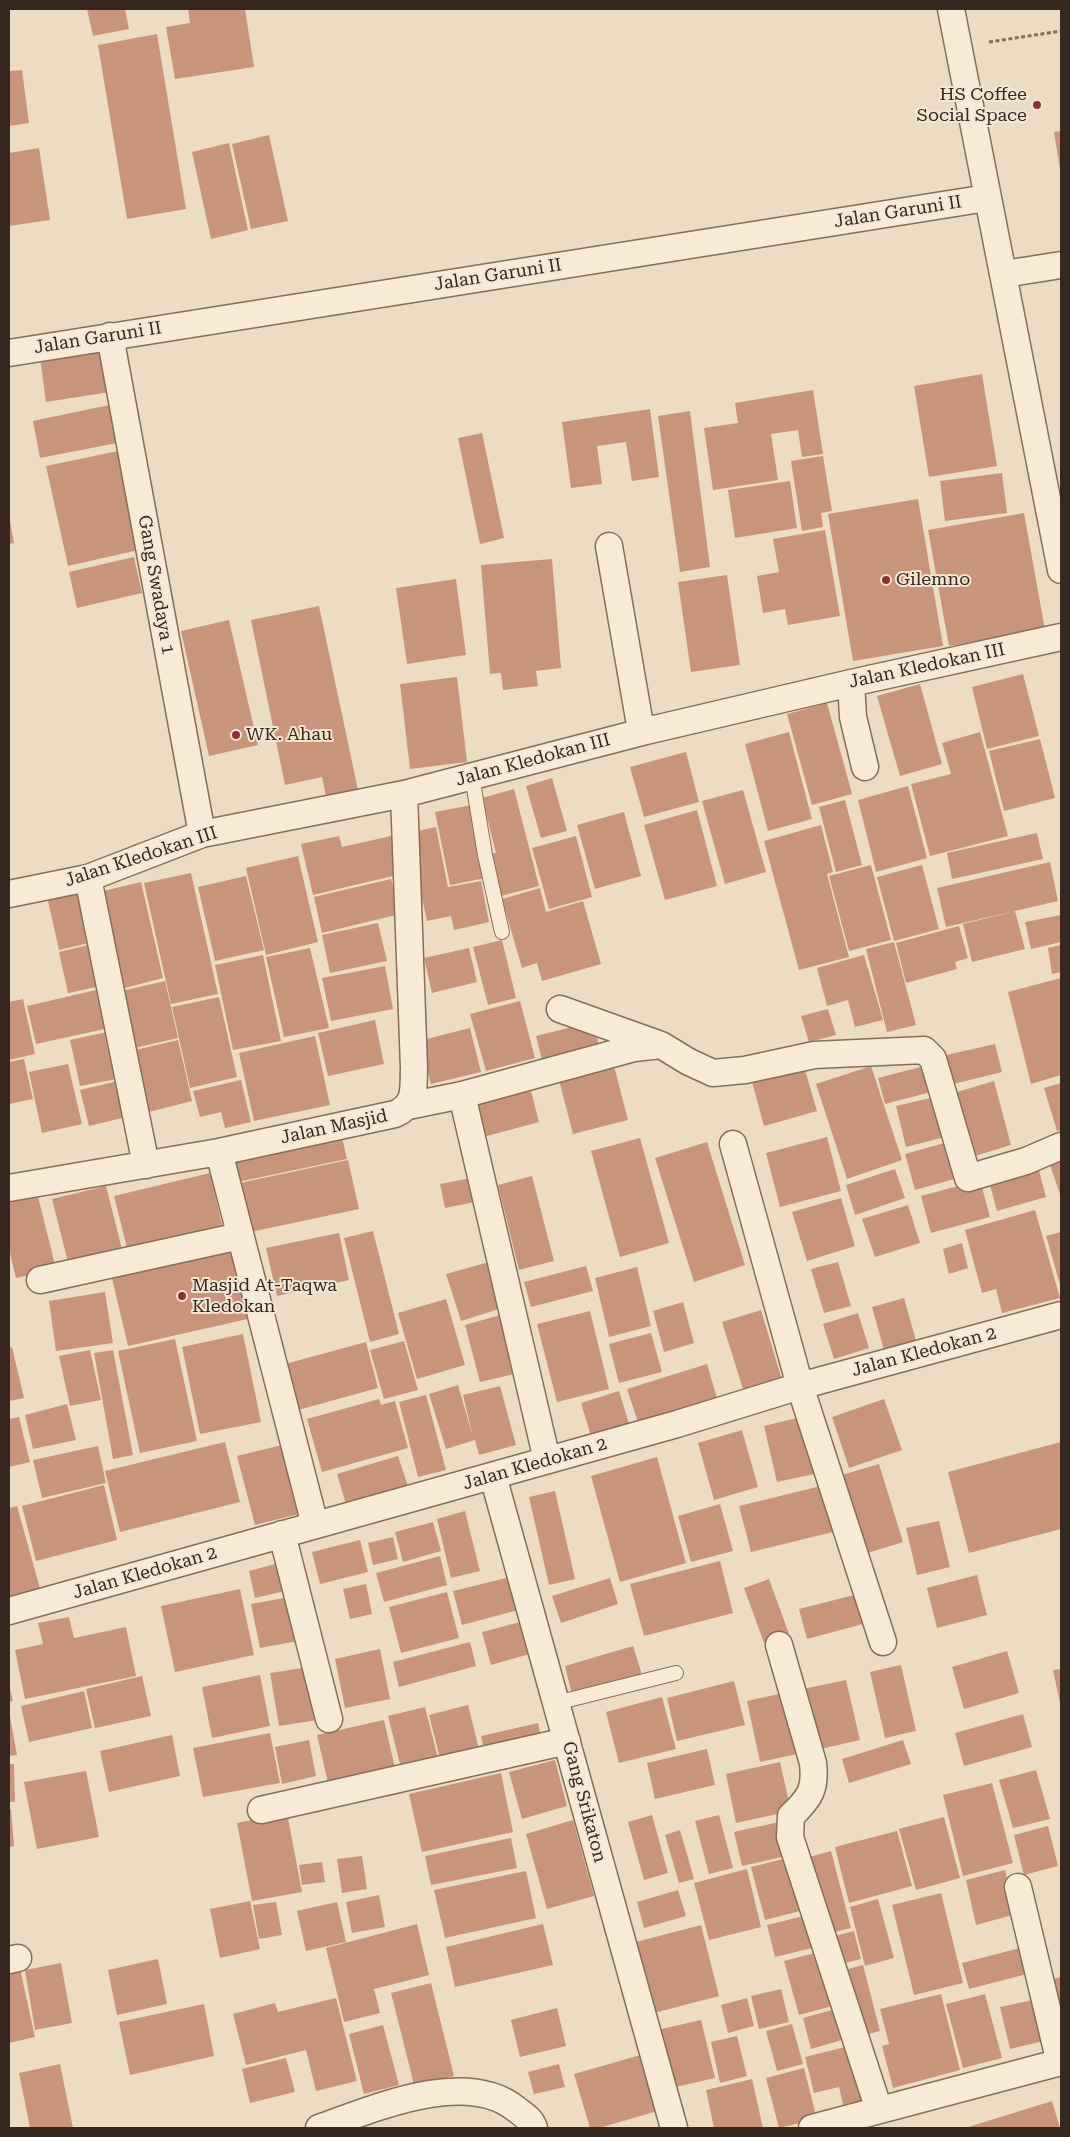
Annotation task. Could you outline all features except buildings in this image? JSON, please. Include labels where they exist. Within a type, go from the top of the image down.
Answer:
[{"type":"street","points":[[951,9],[987,198],[1060,554]]},
{"type":"street","name":"Jalan Garuni II","points":[[9,353],[987,198]]},
{"type":"street","points":[[1004,274],[1061,264]]},
{"type":"street","name":"Gang Swadaya 1","points":[[110,336],[202,834]]},
{"type":"street","points":[[609,546],[639,719],[646,731]]},
{"type":"street","name":"Jalan Kledokan III","points":[[9,894],[88,878],[202,834],[404,794],[646,731],[851,683],[1061,637]]},
{"type":"street","points":[[851,683],[853,717],[865,767]]},
{"type":"street","name":"Jalan Masjid","points":[[9,1188],[219,1152],[395,1114],[408,1106],[412,1101],[414,1068],[404,794]]},
{"type":"street","points":[[88,878],[146,1166]]},
{"type":"street","points":[[560,1008],[661,1045],[689,1062],[713,1073],[745,1070],[814,1056],[924,1050],[933,1059],[968,1178],[1026,1161],[1061,1146]]},
{"type":"street","points":[[408,1106],[462,1095],[634,1048],[661,1045]]},
{"type":"street","points":[[462,1095],[547,1460]]},
{"type":"street","points":[[733,1144],[800,1386],[883,1642]]},
{"type":"street","points":[[219,1152],[315,1526]]},
{"type":"street","points":[[40,1280],[240,1236]]},
{"type":"street","name":"Jalan Kledokan 2","points":[[9,1611],[677,1424],[800,1386],[1061,1315]]},
{"type":"street","name":"Gang Srikaton","points":[[493,1476],[674,2128]]},
{"type":"street","points":[[282,1534],[329,1719]]},
{"type":"street","points":[[779,1645],[813,1763],[815,1780],[807,1801],[791,1816],[790,1837],[879,2110]]},
{"type":"street","points":[[261,1810],[567,1741]]},
{"type":"street","points":[[812,2128],[1061,2062],[1018,1887]]},
{"type":"street","points":[[320,2128],[400,2101],[434,2093],[477,2092],[507,2102],[532,2122],[534,2128]]},
{"type":"lane","points":[[472,776],[485,854],[502,932]]},
{"type":"lane","points":[[556,1703],[676,1673]]},
{"type":"path","points":[[959,46],[1061,31]]},
{"type":"place","name":"HS Coffee Social Space","points":[[1037,105]]},
{"type":"place","name":"Gilemno","points":[[886,580]]},
{"type":"place","name":"WK. Ahau","points":[[236,735]]},
{"type":"place","name":"Masjid At-Taqwa Kledokan","points":[[182,1296]]}]
